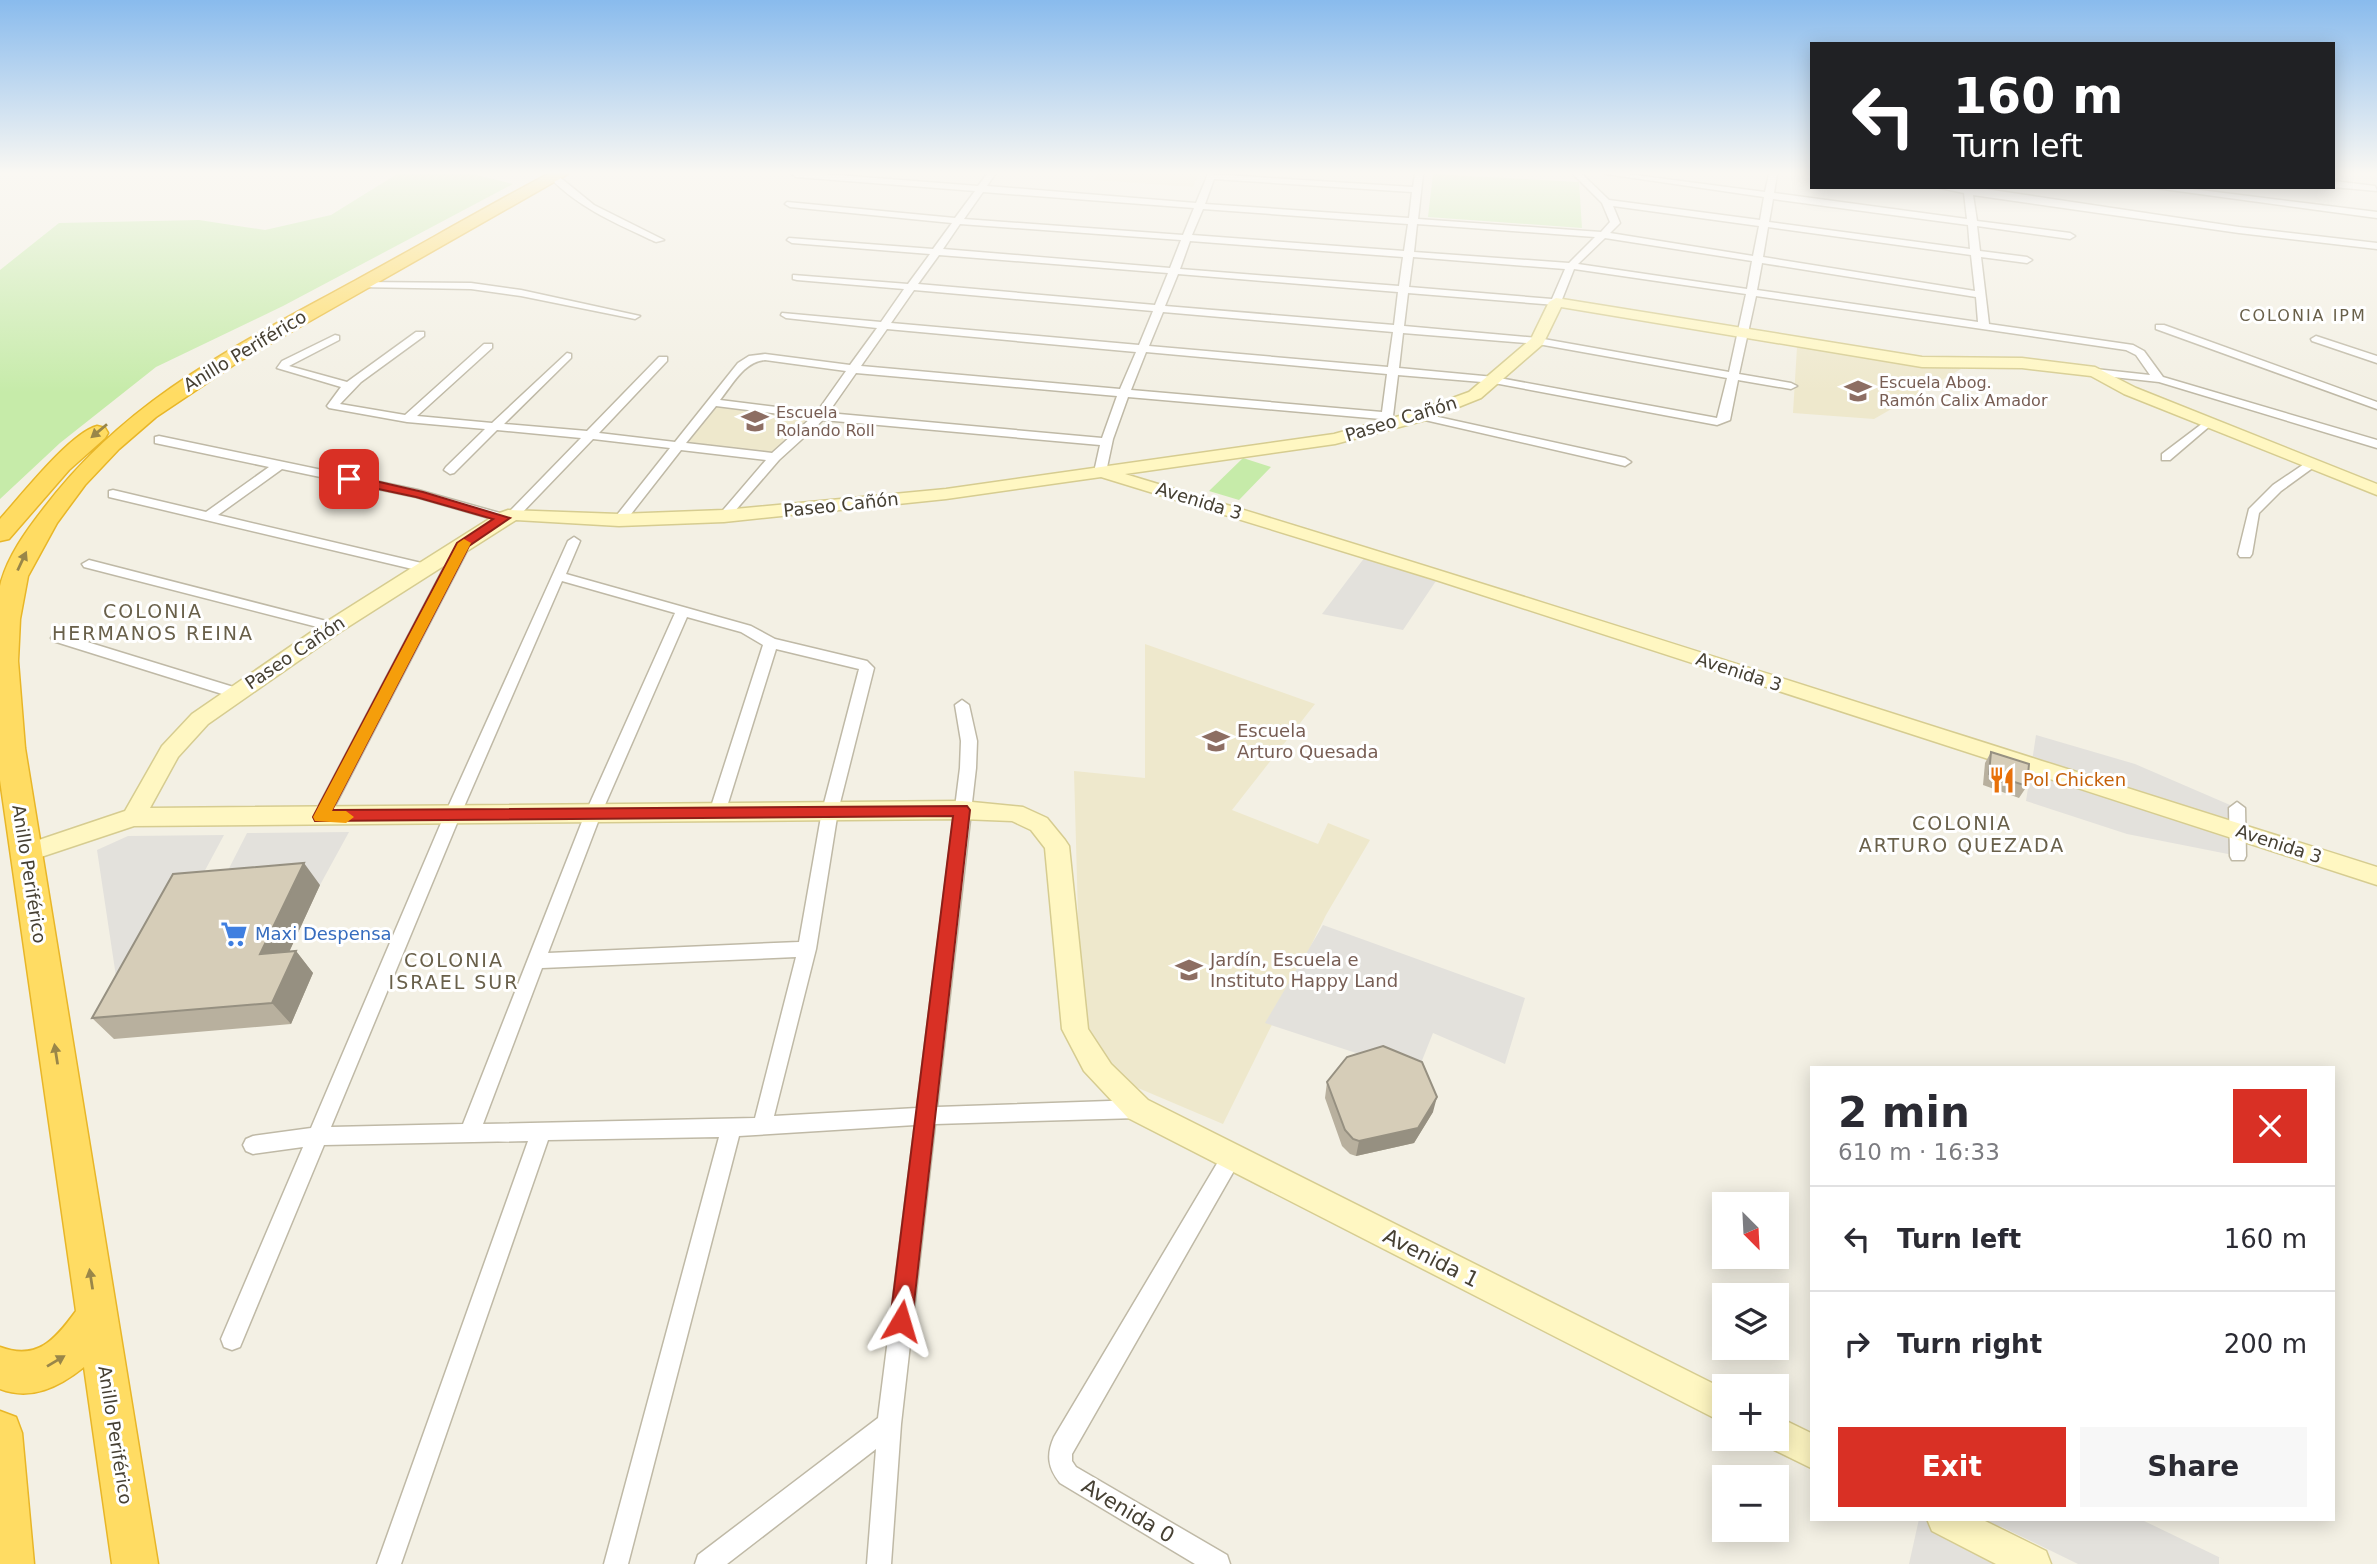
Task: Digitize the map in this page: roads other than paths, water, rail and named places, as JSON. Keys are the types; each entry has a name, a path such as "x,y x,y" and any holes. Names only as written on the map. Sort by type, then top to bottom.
{"highway":[{"name":"Anillo Periférico","path":"0,534 61,465 123,411 157,386 259,326 411,247"},
{"name":"Anillo Periférico","path":"135,1564 26,853 5,747 1,632 16,575 27,550 55,508 105,451 173,394 217,364 427,247"},
{"path":"0,1368 10,1375 34,1372 62,1359 84,1339 96,1316"},
{"path":"0,1433 11,1564"}],"street":[{"path":"869,247 1556,302 1922,362 2022,363 2159,379 2377,444"},
{"path":"724,516 775,457 820,416 940,247"},
{"path":"1100,472 1121,394 1143,349 1182,247"},
{"path":"1310,247 1571,266 2129,347 2140,353 2159,379"},
{"path":"619,520 742,365 753,358 765,357 854,369 1386,421 1410,247"},
{"name":"Paseo Cañón","path":"133,817 170,751 200,719 333,627 509,516 619,520 724,516 946,494 1335,439 1386,421 1420,416 1475,394 1494,380 1538,341 1571,266 1592,247"},
{"path":"1687,247 1980,295"},
{"path":"786,315 1494,380 1717,422 1724,420 1744,332 1759,247"},
{"path":"1920,247 2027,260"},
{"path":"1976,247 1984,327"},
{"path":"797,276 1538,341 1791,386"},
{"path":"362,285 471,286 521,293 635,316"},
{"path":"2160,327 2377,406"},
{"path":"420,334 349,386 333,401 333,406 407,419 493,429 589,435 775,457"},
{"path":"335,338 286,363 282,368 349,386"},
{"path":"2316,339 2377,360"},
{"path":"407,419 488,346"},
{"path":"450,470 567,356"},
{"path":"159,440 281,464 509,516 663,359"},
{"path":"2095,372 2130,391 2377,490"},
{"path":"712,402 820,416 1106,442"},
{"path":"1420,416 1625,462"},
{"path":"2166,457 2207,423"},
{"path":"209,516 281,464"},
{"path":"2245,554 2253,512 2277,488 2310,464"},
{"name":"Avenida 3","path":"1100,472 1440,575 2377,876"},
{"path":"113,494 425,568"},
{"path":"232,1339 453,816 574,541"},
{"path":"321,817 464,543"},
{"path":"89,564 333,627"},
{"path":"558,576 746,629 771,643 863,664 867,668 830,811 807,949 762,1127"},
{"path":"470,1132 593,814 682,612"},
{"path":"58,638 235,693"},
{"path":"717,813 771,643"},
{"path":"879,1564 889,1424 969,754 962,705"},
{"path":"2237,808 2238,856"},
{"path":"26,853 133,817 962,810 1014,813 1039,824 1057,846 1075,1029 1090,1060 1138,1109"},
{"path":"538,961 807,949"},
{"path":"253,1145 319,1136 762,1127 925,1116 1138,1109"},
{"name":"Avenida 1","path":"1138,1109 1712,1401"},
{"path":"615,1564 731,1128"},
{"path":"388,1564 542,1130"},
{"name":"Avenida 0","path":"1218,1564 1068,1475 1061,1467 1059,1455 1062,1445 1232,1156"},
{"path":"707,1564 889,1424"},
{"path":"1789,1440 1810,1450"},
{"path":"1948,1521 2033,1564"}],"place":[{"name":"Escuela Abog. Ramón Calix Amador","path":"1858,391"},
{"name":"Escuela Rolando Roll","path":"755,421"},
{"name":"Escuela Arturo Quesada","path":"1216,741"},
{"name":"Pol Chicken","path":"2002,780"},
{"name":"Maxi Despensa","path":"234,934"},
{"name":"Jardín, Escuela e Instituto Happy Land","path":"1189,970"}],"district":[{"name":"COLONIA IPM","path":"2303,315"},
{"name":"COLONIA HERMANOS REINA","path":"153,622"},
{"name":"COLONIA ARTURO QUEZADA","path":"1962,834"},
{"name":"COLONIA ISRAEL SUR","path":"454,971"}]}
